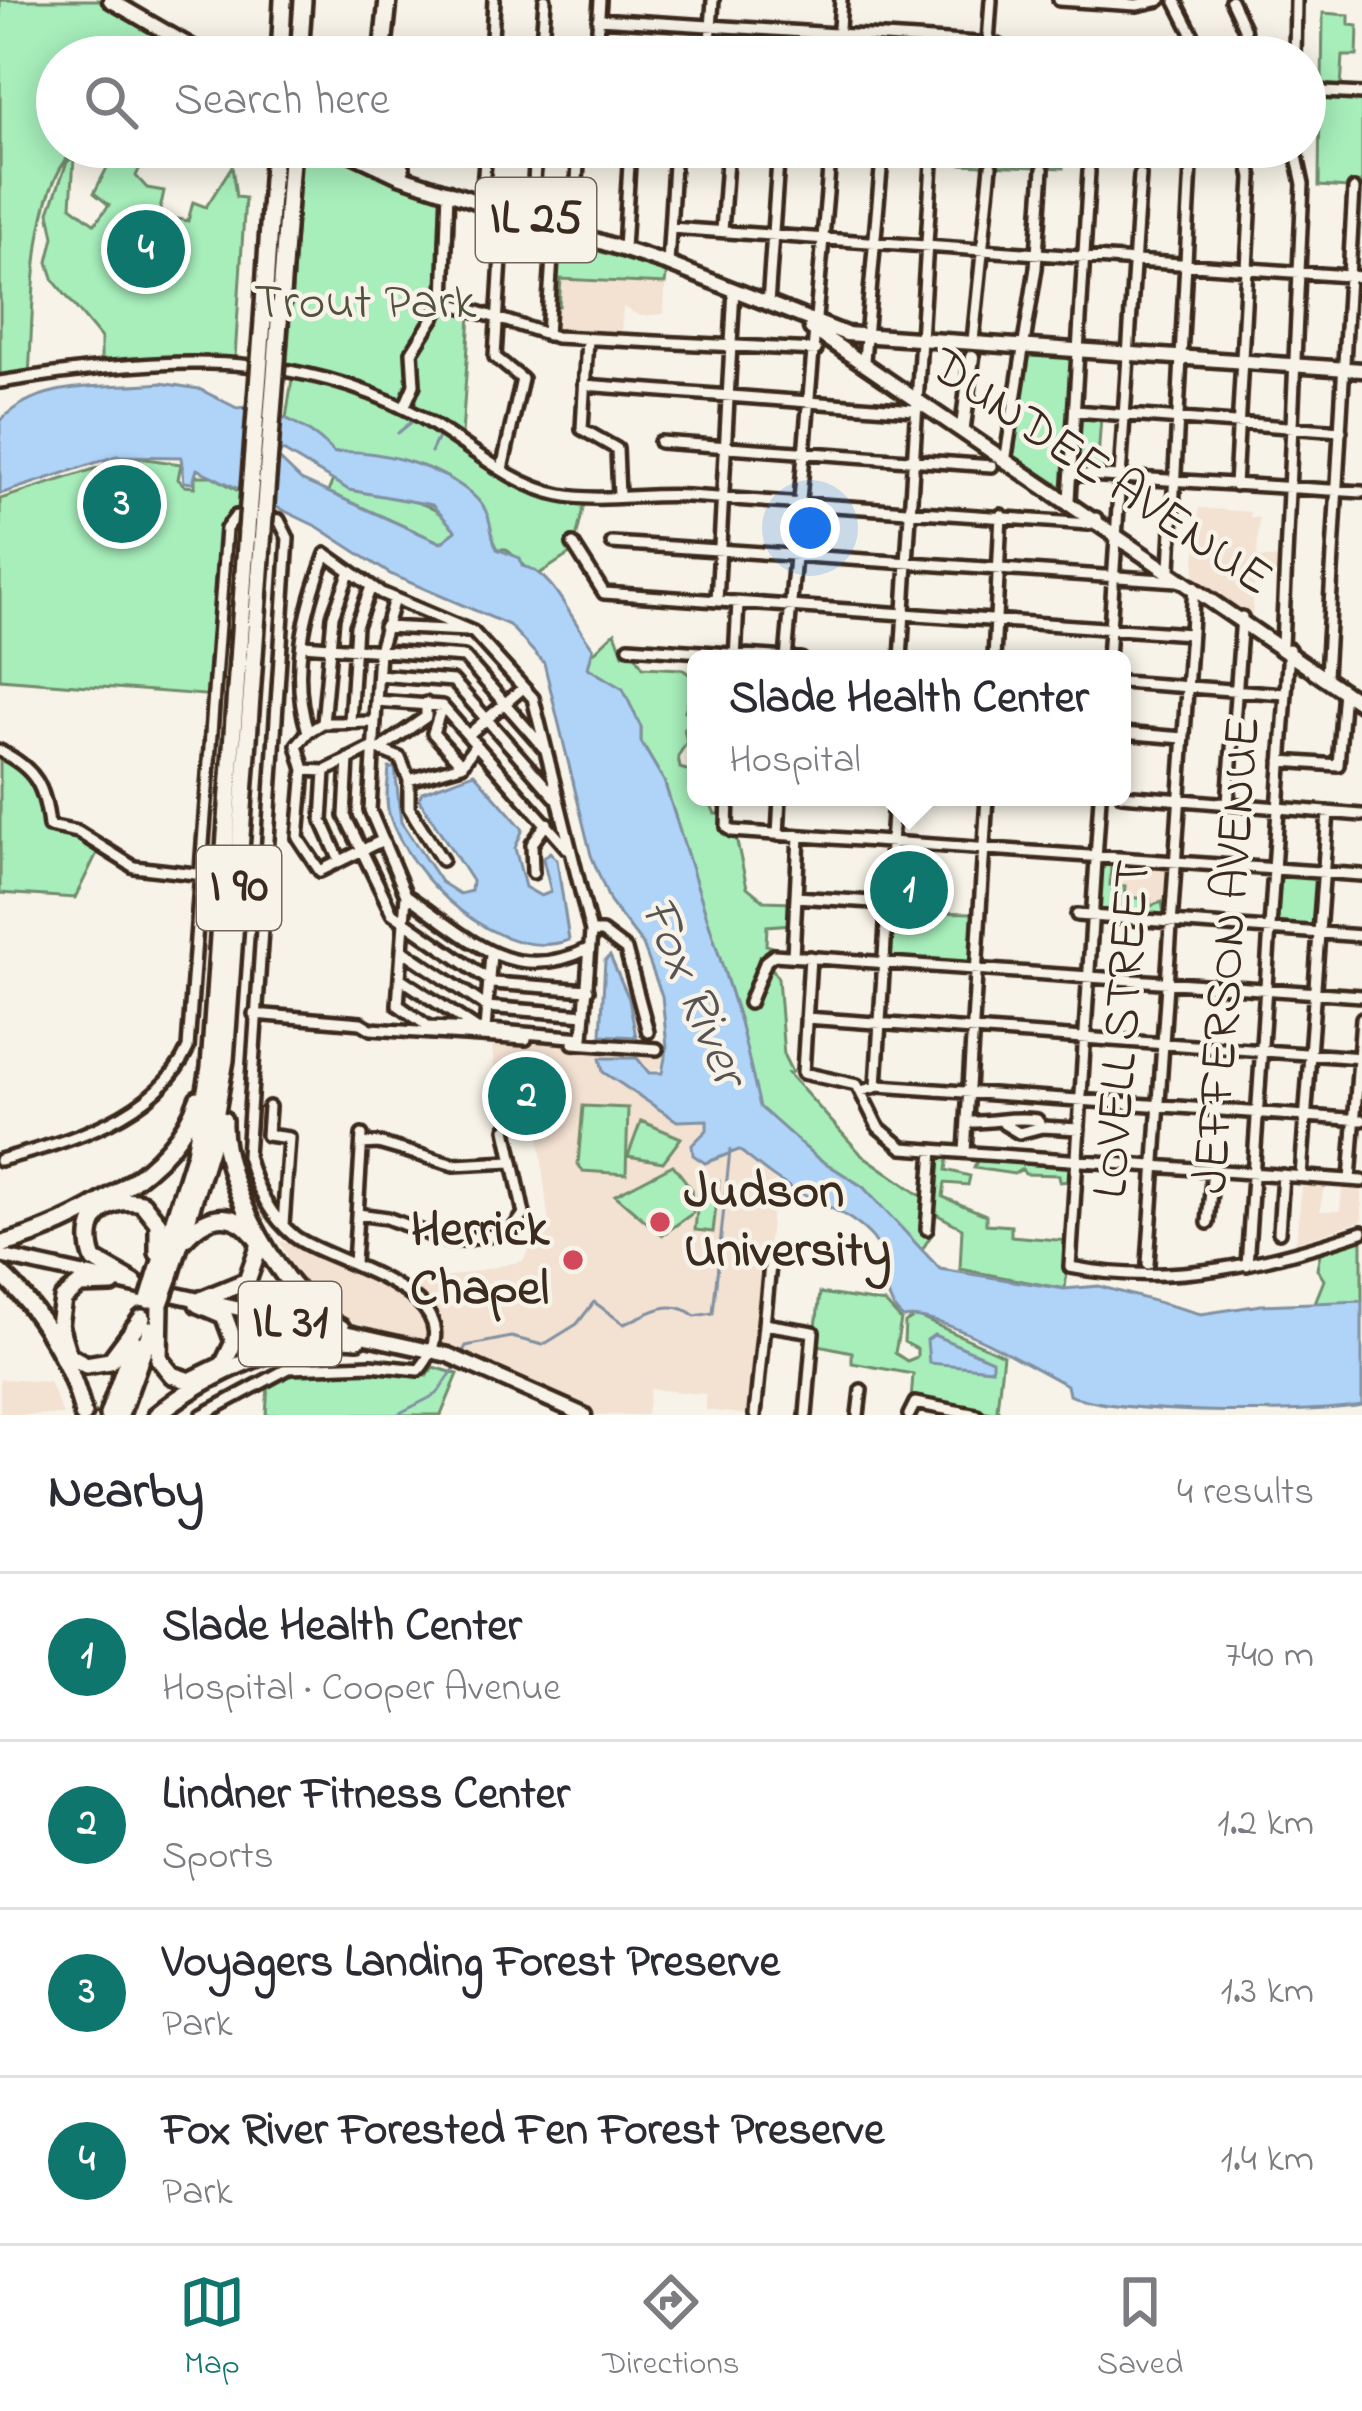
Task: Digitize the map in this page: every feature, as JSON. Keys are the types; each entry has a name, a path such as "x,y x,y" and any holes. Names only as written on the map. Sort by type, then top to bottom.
{"highway":[{"path":"281,36 283,0"},
{"path":"300,36 303,0"},
{"path":"385,36 389,0"},
{"path":"387,36 389,0"},
{"name":"I 90","path":"271,321 274,168"},
{"name":"I 90","path":"120,1415 163,1278 195,1153 212,1044 271,321 289,168"},
{"name":"I 90","path":"163,1278 182,1241 210,1146 231,998 255,525"},
{"path":"231,998 222,1137 226,1160 291,1284 317,1316 341,1328"},
{"path":"0,1245 101,1198 168,1151 195,1109 212,1044"},
{"path":"134,1283 104,1270 88,1245 92,1222 114,1202 142,1203 155,1215 163,1278"},
{"path":"182,1241 206,1220 230,1216 246,1225 260,1244 247,1281 201,1301"},
{"path":"0,1273 54,1345 75,1384 83,1415"},
{"path":"112,1284 80,1286 63,1299 59,1325 68,1355 95,1366 110,1361 142,1318"},
{"path":"154,1302 158,1356 170,1373 190,1381 223,1366 234,1345 224,1316 201,1301"},
{"name":"I 90","path":"108,1415 142,1318 154,1302"},
{"path":"157,1415 281,1348 318,1337 358,1339"}],"main road":[{"path":"110,0 132,5 173,36"},
{"path":"169,33 174,36"},
{"name":"DUNDEE AVENUE","path":"403,168 448,190"},
{"name":"DUNDEE AVENUE","path":"400,169 448,190 668,264 818,326 915,402 959,420 1006,460 1242,617 1362,704"},
{"path":"818,326 846,334 1362,370"},
{"path":"956,341 966,344 972,357"},
{"path":"959,420 972,357 980,342"},
{"name":"IL 31","path":"0,1258 134,1283 428,1353"},
{"name":"IL 31","path":"0,1258 341,1328 457,1361 584,1415"},
{"name":"IL 31","path":"457,1361 569,1415"}],"street":[{"path":"492,36 494,0"},
{"path":"543,36 544,0"},
{"path":"597,36 600,0"},
{"path":"710,36 712,0"},
{"path":"838,36 841,0"},
{"path":"989,36 991,0"},
{"path":"1059,0 1160,0"},
{"path":"1175,0 1193,36"},
{"path":"1231,0 1245,36"},
{"path":"1295,0 1295,36"},
{"path":"598,19 825,36"},
{"path":"1326,92 1362,94"},
{"path":"482,202 484,168"},
{"path":"532,218 535,168"},
{"path":"574,232 578,168"},
{"path":"624,249 629,168"},
{"path":"668,264 674,168"},
{"path":"722,231 726,168"},
{"path":"768,304 778,168"},
{"path":"787,650 830,168"},
{"path":"864,360 881,168"},
{"path":"902,650 932,168"},
{"path":"980,342 991,168"},
{"path":"1170,568 1191,168"},
{"path":"1235,485 1251,168"},
{"name":"JEFFERSON AVENUE","path":"1246,1265 1285,694 1290,520 1286,489 1300,168"},
{"path":"1006,460 1037,254 1043,169"},
{"path":"1069,500 1089,171"},
{"path":"1109,650 1140,175"},
{"path":"1326,676 1354,189"},
{"path":"404,408 414,385 412,352 444,301 448,190"},
{"path":"502,469 519,374 496,361 504,209"},
{"path":"547,335 554,226"},
{"path":"670,228 1362,277"},
{"path":"717,601 734,289"},
{"path":"444,301 547,335 816,350"},
{"path":"587,338 582,429 617,449 619,496"},
{"path":"0,382 147,362 223,361 322,377 404,408 502,469 558,495 723,499 1090,524 1096,518"},
{"path":"584,385 811,402 915,402"},
{"path":"1075,411 1341,431"},
{"path":"660,442 992,466"},
{"path":"1071,473 1362,492"},
{"path":"994,650 1001,515"},
{"path":"0,1160 103,1124 140,1102 177,1069 194,1021 226,529 236,516 255,525 279,520 287,530 247,1156 260,1192 283,1225 310,1246 387,1276 414,1298 430,1329 428,1353 417,1370 371,1365 289,1368 202,1415"},
{"path":"612,543 1192,583"},
{"path":"573,544 604,593 1190,634"},
{"path":"308,731 300,689 304,613 326,554 394,599 473,632 533,698 592,932 584,1038 429,1027 398,1005 406,896 370,810 378,747 380,650 394,599"},
{"path":"323,723 333,616 350,572"},
{"name":"LOVELL STREET","path":"1148,1264 1192,583"},
{"path":"350,721 354,649 371,586"},
{"path":"735,650 738,603"},
{"path":"1228,803 1242,617"},
{"path":"384,627 473,632"},
{"path":"303,645 464,657 548,752"},
{"path":"629,647 687,652"},
{"path":"378,675 453,681 559,801"},
{"path":"1131,683 1285,694"},
{"path":"277,688 300,689"},
{"path":"462,765 472,739 523,688"},
{"path":"1281,761 1338,765 1344,690"},
{"path":"376,700 442,706 571,852"},
{"path":"304,770 325,771 378,747 426,717 426,703"},
{"path":"442,706 433,733 462,765"},
{"path":"375,722 323,723 308,731 297,750 304,770 298,838 320,871 383,840"},
{"path":"1131,734 1183,738"},
{"path":"378,747 400,758 409,780 409,808 442,860"},
{"path":"273,748 297,750"},
{"path":"0,752 29,767 45,791 48,823 85,830 119,858 204,872"},
{"path":"348,759 344,816 392,913 489,980 588,990"},
{"path":"409,780 462,765"},
{"path":"325,771 322,821 340,861"},
{"path":"1131,796 1362,814"},
{"path":"728,806 728,830 1362,875"},
{"path":"778,835 780,806"},
{"path":"876,1086 893,806"},
{"path":"965,1152 986,806"},
{"path":"1099,806 1070,1267 1164,1275 1246,1265 1362,1232"},
{"path":"1301,1176 1328,812"},
{"path":"533,873 532,844 547,823"},
{"path":"793,956 800,836"},
{"path":"406,896 505,961 550,964 588,949"},
{"path":"796,897 888,903"},
{"path":"1077,915 1362,936"},
{"path":"592,932 602,932 626,950 648,1032"},
{"path":"402,950 487,1007 585,1015"},
{"path":"481,1029 491,954"},
{"path":"749,1003 769,957 793,956 1362,996"},
{"path":"810,957 804,1074 850,1081 861,1091 871,1116 898,1146 933,1150 1356,1180 1362,1018"},
{"path":"400,978 481,1029"},
{"path":"254,1014 361,1023 371,1029 658,1049"},
{"path":"806,1018 1360,1058"},
{"path":"861,1091 876,1086 1358,1119"},
{"path":"1023,1118 1025,1095"},
{"path":"269,1107 268,1135 289,1138 283,1225"},
{"path":"967,1122 1004,1124 1023,1118 1042,1127"},
{"path":"1004,1124 1023,1133 1042,1127 1079,1129"},
{"path":"358,1214 379,1215 456,1243 511,1232 524,1214 506,1130"},
{"path":"1021,1156 1023,1133"},
{"path":"354,1264 362,1139 454,1165 511,1162"},
{"path":"928,1229 933,1150"},
{"path":"1208,1223 1213,1169"},
{"path":"1279,1232 1283,1175"},
{"path":"755,1415 770,1265"},
{"path":"764,1324 813,1332 806,1415"},
{"path":"858,1415 861,1390"},
{"path":"910,1412 915,1403 977,1415"}],"shaded area":[{"path":"557,234 666,271 664,314 640,316 623,307 621,335 551,333"},
{"path":"1199,508 1250,512 1250,517 1259,518 1257,557 1283,559 1282,573 1255,572 1252,618 1194,579"},
{"path":"1100,862 1170,867 1167,919 1096,913"},
{"name":"Judson University","path":"491,1034 664,1047 661,1069 649,1071 636,1057 598,1056 602,1073 676,1122 705,1122 705,1130 689,1149 702,1165 740,1152 775,1181 751,1415 706,1410 706,1394 650,1389 647,1415 595,1415 441,1346 331,1316 297,1274 279,1240 398,1288 523,1261 535,1236 549,1226 538,1127 499,1123"},
{"path":"1343,1180 1362,1181 1362,1221 1296,1242 1302,1186 1324,1185 1320,1211 1340,1211"},
{"path":"0,1379 49,1382 63,1415 0,1415"}],"green space":[{"path":"0,0 126,0 123,12 164,36 36,36 36,168 61,168 42,220 29,374 0,378"},
{"path":"1323,13 1349,15 1349,25 1358,26 1357,56 1343,56 1341,88 1326,86"},
{"path":"1326,98 1362,101 1362,189 1319,186 1319,168 1326,168"},
{"path":"65,168 73,168 71,206 95,224 109,205 94,193 107,168 140,168 136,176 147,188 164,191 159,215 188,221 193,202 206,207 232,168 236,197 245,198 235,358 101,362 101,338 54,281 48,262 54,237 49,212"},
{"name":"Trout Park","path":"301,168 382,168 445,193 438,299 470,315 462,435 370,389 287,364"},
{"path":"558,232 667,268 665,284 561,279 559,306 552,306"},
{"path":"1029,351 1074,354 1066,490 1013,455"},
{"path":"293,373 399,408 511,477 585,500 576,539 569,541 573,552 536,576 506,549 498,549 477,504 443,475 389,458 334,453 286,418"},
{"path":"1078,415 1101,416 1098,460 1119,462 1118,472 1075,471"},
{"path":"132,457 181,464 178,479 185,486 195,487 195,476 212,476 245,495 242,515 226,530 216,696 0,679 0,499"},
{"name":"Trout Park","path":"333,480 431,508 456,531 442,543 328,492"},
{"path":"615,632 623,654 633,651 643,667 687,673 687,742 678,756 680,768 687,770 687,806 712,806 715,814 723,814 722,830 735,833 747,887 764,901 793,902 792,924 767,926 766,945 786,951 786,959 775,959 772,968 778,978 784,1056 792,1072 788,1073 861,1154 931,1203 936,1155 948,1156 946,1170 970,1176 968,1185 945,1183 943,1197 986,1215 986,1224 1011,1226 1011,1236 1070,1241 1065,1289 960,1269 962,1228 934,1213 932,1234 920,1253 863,1187 816,1157 759,1107 740,1022 664,781 641,742 641,727 606,679 588,668 590,656"},
{"path":"0,756 27,778 46,830 80,837 97,853 75,898 0,893"},
{"path":"1102,865 1111,865 1110,885 1125,886 1124,897 1150,899 1151,906 1162,902 1164,914 1099,913"},
{"path":"1276,873 1320,875 1317,930 1272,927"},
{"path":"913,905 925,912 974,913 973,965 888,959 890,911 911,918 917,912"},
{"path":"583,1106 628,1108 626,1174 583,1171 578,1164"},
{"path":"641,1121 681,1138 663,1162 628,1156"},
{"path":"978,1158 1074,1165 1073,1181 1060,1182 1059,1175 1025,1174 1022,1169 1014,1174 974,1168"},
{"path":"673,1165 691,1188 693,1213 662,1235 615,1195"},
{"path":"700,1180 719,1181 713,1232 695,1230"},
{"path":"1362,1234 1362,1301 1314,1305 1324,1280 1317,1269 1321,1248"},
{"path":"820,1293 885,1303 901,1320 895,1353 907,1361 917,1357 917,1349 904,1342 905,1323 916,1316 1003,1355 997,1409 1002,1415 917,1397 911,1401 913,1374 852,1363 852,1352 814,1344"},
{"path":"433,1367 458,1374 441,1415 266,1415 268,1384 287,1377 346,1369 427,1376"}],"water":[{"name":"Fox River","path":"161,383 199,389 237,408 276,414 334,453 371,453 414,463 454,481 482,505 497,549 520,558 522,566 552,586 593,648 588,668 623,689 641,727 641,742 664,781 740,1022 760,1107 816,1157 863,1187 940,1269 1064,1289 1099,1286 1201,1314 1261,1305 1362,1301 1362,1405 1212,1411 1128,1406 1069,1395 1067,1385 985,1342 939,1323 903,1318 890,1299 877,1244 850,1219 780,1181 739,1150 705,1163 693,1155 692,1145 707,1130 707,1120 677,1121 603,1072 600,1058 637,1058 649,1073 662,1073 667,1047 662,996 643,945 610,902 591,855 544,663 509,625 390,574 318,527 197,469 193,483 184,482 181,457 116,456 0,494 0,421 16,407 75,388","holes":["283,451 349,490 432,505 456,531 441,543 301,480 277,457"]},
{"path":"389,768 395,768 401,822 441,882 460,894 471,891 472,881 419,799 422,792 474,773 523,829 515,848 525,887 541,896 551,892 543,859 550,852 557,860 569,940 542,944 514,940 487,928 436,889 400,839 389,814"},
{"path":"610,956 629,999 636,1037 601,1035 605,960"},
{"path":"934,1335 992,1360 992,1369 929,1363 927,1340"}],"waterway":[{"path":"398,433 414,420"},
{"path":"431,452 440,433"},
{"path":"460,1357 466,1346 511,1337 543,1345 577,1324 594,1302 624,1324 668,1307 695,1316 713,1313 730,1150"},
{"path":"396,1415 437,1394 456,1366"}],"place":[{"name":"Fox River Forested Fen Forest Preserve","path":"146,249"},
{"name":"Voyagers Landing Forest Preserve","path":"122,504"},
{"name":"Slade Health Center","path":"909,890"},
{"name":"Lindner Fitness Center","path":"527,1096"},
{"name":"Judson University","path":"660,1222"},
{"name":"Herrick Chapel","path":"573,1260"}]}
